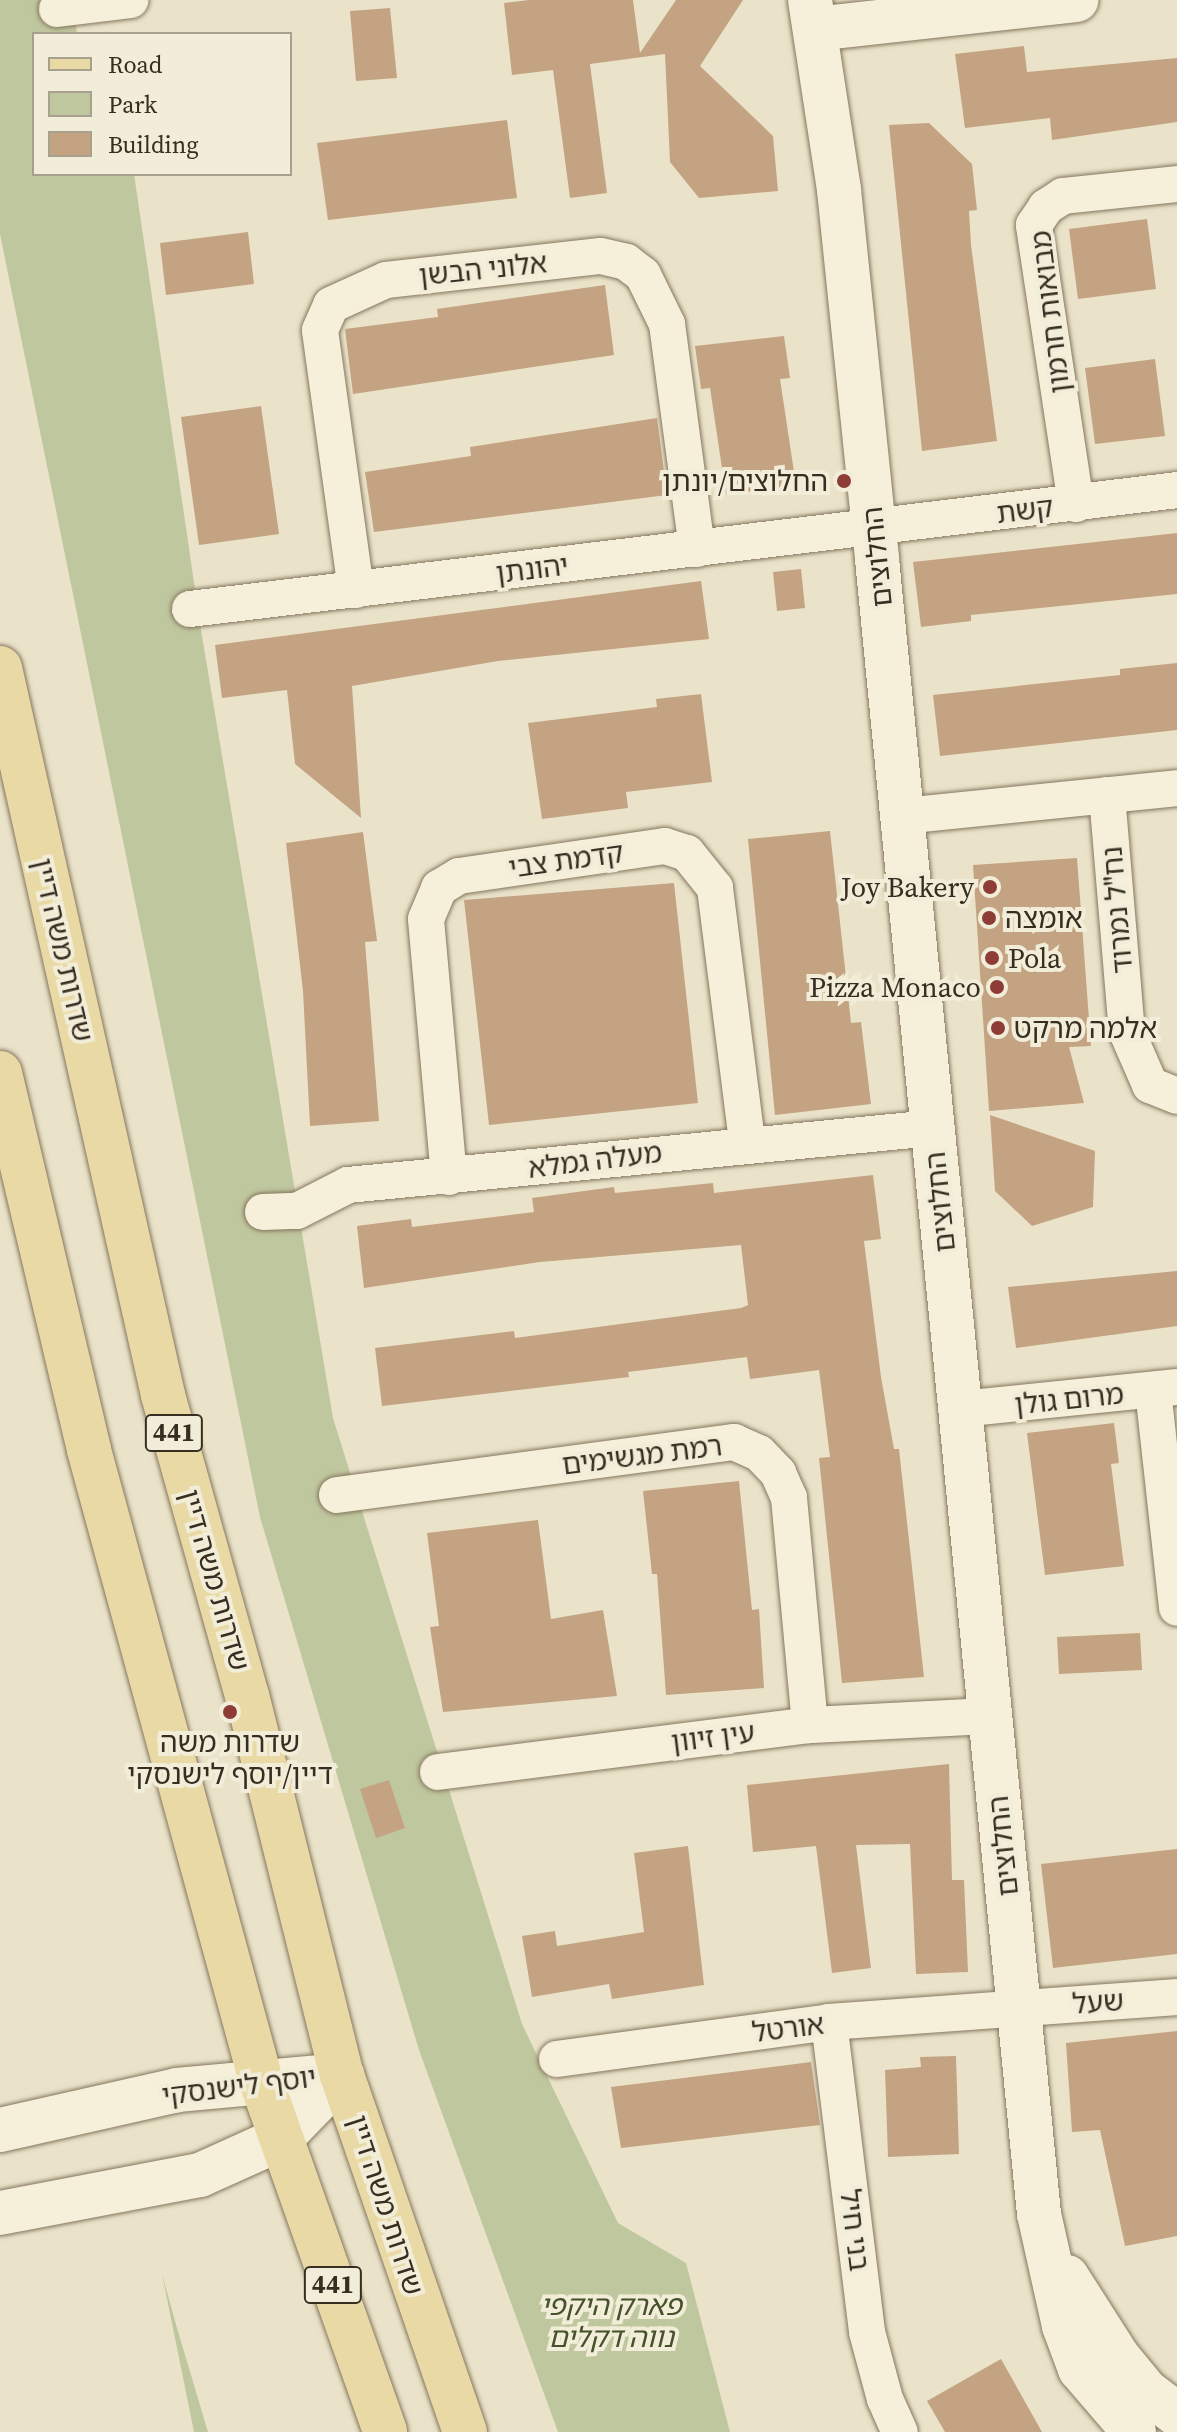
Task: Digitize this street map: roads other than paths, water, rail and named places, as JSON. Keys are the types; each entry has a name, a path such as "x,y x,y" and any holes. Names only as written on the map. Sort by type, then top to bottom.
{"main road":[{"name":"שדרות משה דיין","path":"0,668 163,1395 247,1695 342,2075 465,2432"},
{"name":"441","path":"0,1073 89,1450 261,2081 385,2432"}],"street":[{"path":"66,8 130,0"},
{"path":"825,14 1076,0"},
{"name":"החלוצים","path":"825,14 839,190 1039,2214 1064,2326 1080,2369 1134,2432"},
{"name":"מבואות חרמון","path":"1076,504 1034,225 1046,207 1063,196 1177,184"},
{"name":"אלוני הבשן","path":"356,590 320,330 331,305 386,280 601,256 626,262 643,275 667,324 697,549"},
{"name":"קשת","path":"874,528 1177,490"},
{"name":"יהונתן","path":"195,609 874,528"},
{"path":"902,816 1177,788"},
{"name":"נח\"ל נמרוד","path":"1107,795 1127,1032 1150,1085 1177,1096"},
{"name":"קדמת צבי","path":"449,1177 426,919 439,888 459,876 665,846 687,853 715,888 747,1142"},
{"name":"מעלה גמלא","path":"272,1214 348,1185 449,1177 747,1142 933,1128"},
{"path":"1165,1389 1177,1608"},
{"name":"מרום גולן","path":"960,1409 1165,1389"},
{"name":"רמת מגשימים","path":"337,1495 734,1442 759,1453 778,1473 789,1498 810,1725"},
{"name":"עין זיוון","path":"438,1772 810,1725 990,1716"},
{"name":"שעל","path":"1019,2007 1177,1997"},
{"name":"אורטל","path":"557,2059 829,2022 1019,2007"},
{"name":"בני חיל","path":"829,2022 867,2332 885,2399 900,2432"},
{"name":"יוסף לישנסקי","path":"0,2130 177,2090 342,2075"},
{"name":"יוסף לישנסקי","path":"0,2213 200,2175 280,2139 342,2075"},
{"name":"החלוצים","path":"1039,2214 1086,2313 1146,2391 1177,2414"}],"place":[{"name":"החלוצים/יונתן","path":"844,481"},
{"name":"Joy Bakery","path":"990,887"},
{"name":"אומצה","path":"989,918"},
{"name":"Pola","path":"992,958"},
{"name":"Pizza Monaco","path":"997,987"},
{"name":"אלמה מרקט","path":"998,1028"},
{"name":"שדרות משה דיין/יוסף לישנסקי","path":"230,1712"}],"park label":[{"name":"פארק היקפי נווה דקלים","path":"611,2321"}]}
